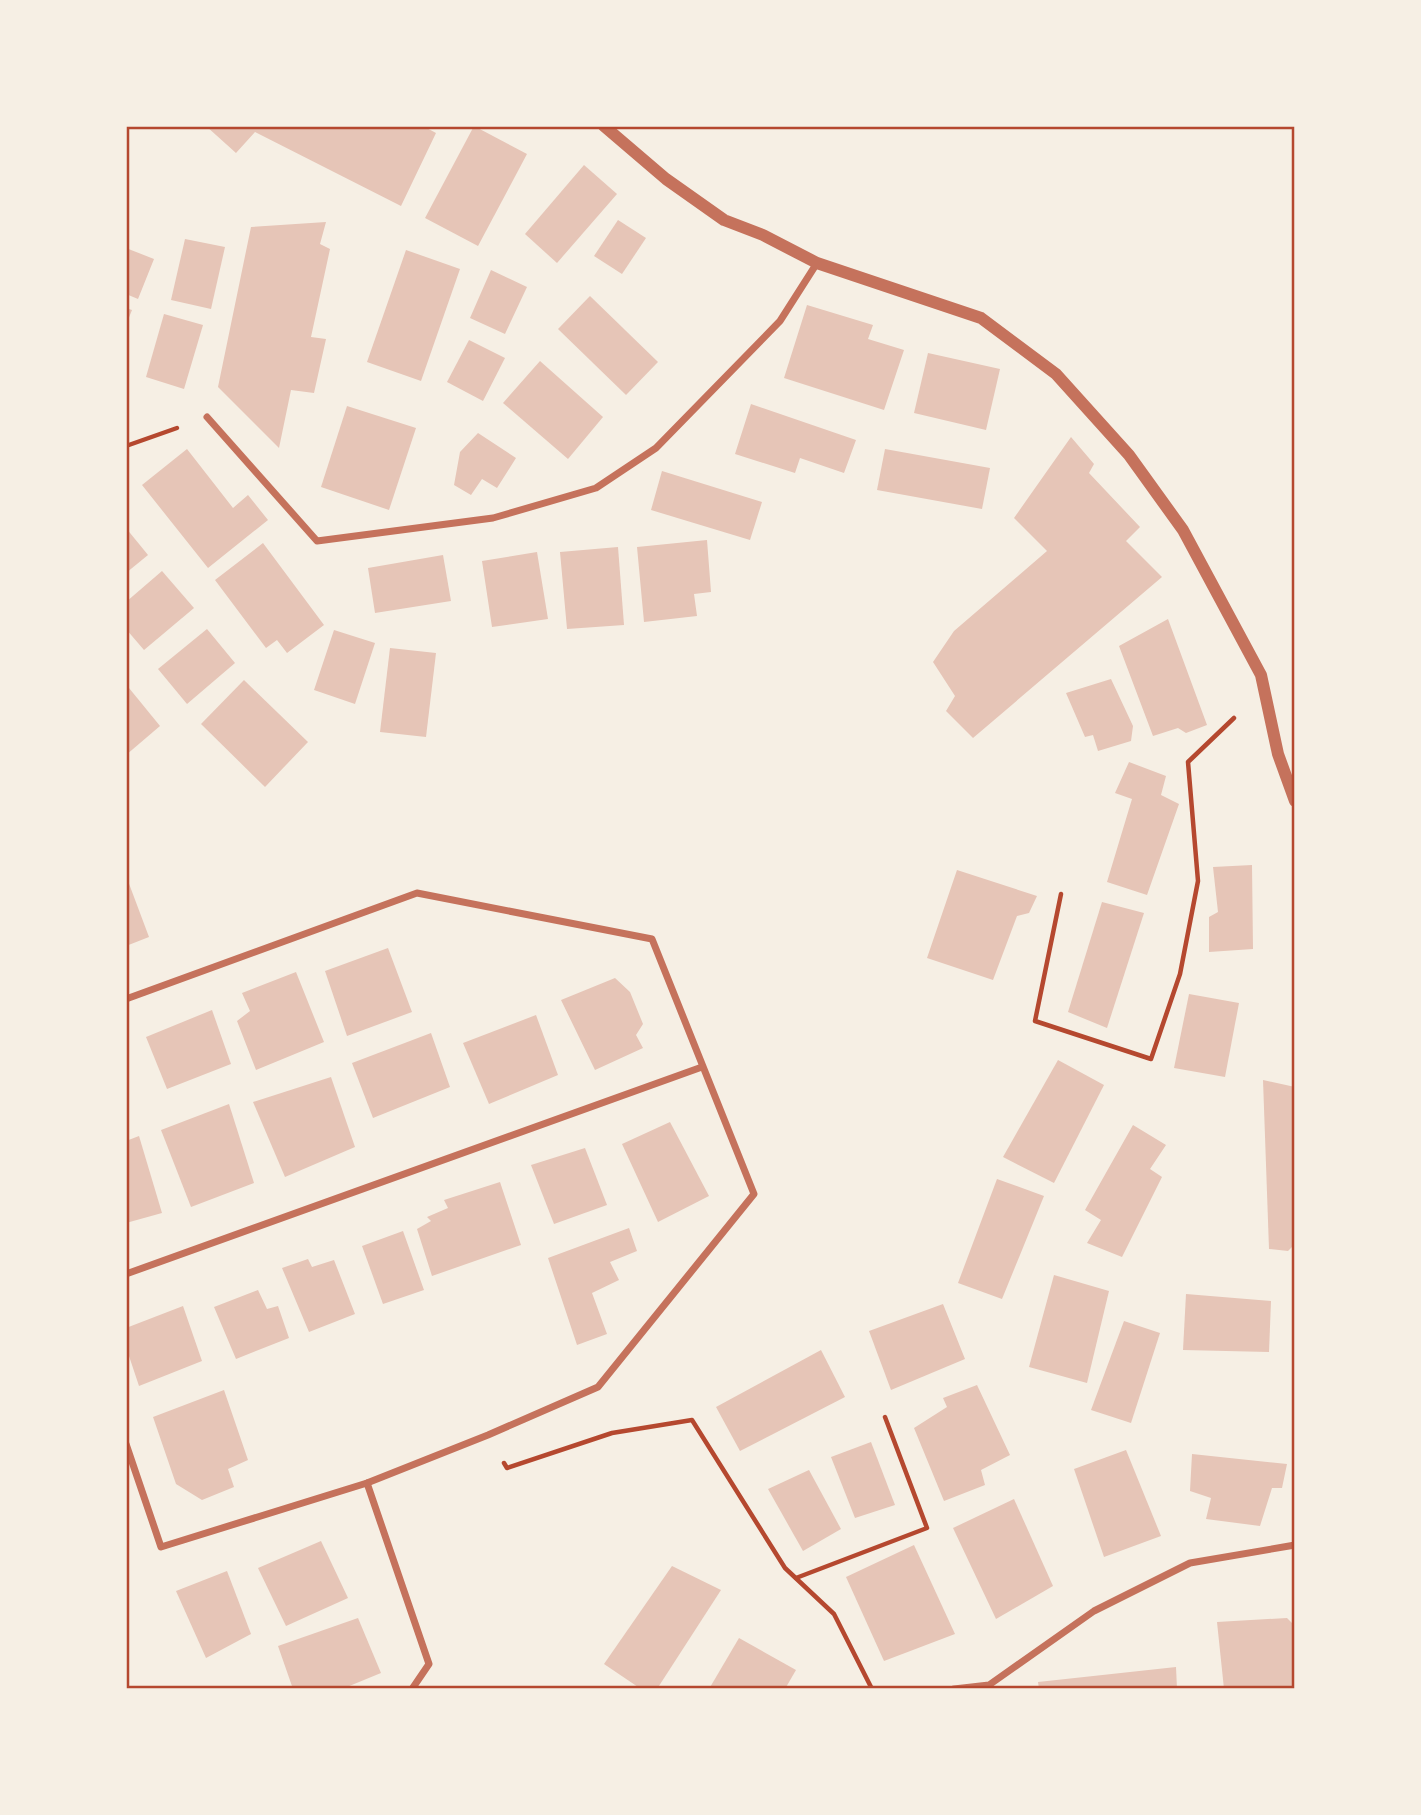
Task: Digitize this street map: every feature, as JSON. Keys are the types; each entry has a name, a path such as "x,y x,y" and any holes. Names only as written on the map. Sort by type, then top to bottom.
{"street":[{"path":"604,126 666,179 724,220 763,235 817,263 981,318 1056,374 1129,455 1184,530 1261,675 1278,754 1295,800"},
{"path":"207,417 317,541 493,518 596,488 656,449 780,320 817,263"},
{"path":"126,999 416,893 652,939 754,1194 598,1387 488,1435 367,1483 161,1547 126,1444"},
{"path":"126,1274 702,1067"},
{"path":"367,1483 429,1664 412,1689"},
{"path":"954,1689 989,1685 1094,1611 1190,1563 1295,1545"}],"path":[{"path":"126,446 207,417"},
{"path":"1061,894 1035,1021 1151,1059 1180,974 1198,881 1188,762 1241,711"},
{"path":"796,1578 927,1528 885,1417"},
{"path":"488,1435 507,1468 612,1433 692,1420 785,1568 834,1614 872,1689"}],"building":[{"path":"206,126 423,126 436,133 401,206 255,132 236,153"},
{"path":"474,126 527,154 478,246 425,218"},
{"path":"584,165 617,194 557,263 525,234"},
{"path":"618,220 646,238 622,274 594,256"},
{"path":"326,222 320,244 330,249 311,337 326,339 314,393 291,390 279,448 218,387 251,227"},
{"path":"185,239 225,247 211,309 171,300"},
{"path":"126,248 154,259 138,299 126,294"},
{"path":"406,250 460,269 421,381 367,362"},
{"path":"491,270 527,287 505,334 470,318"},
{"path":"590,296 658,362 626,395 558,329"},
{"path":"807,305 873,325 868,339 904,350 884,410 784,378"},
{"path":"126,308 132,310 126,325"},
{"path":"164,314 203,325 184,389 146,377"},
{"path":"469,340 505,358 483,401 447,382"},
{"path":"928,353 1000,369 986,430 914,413"},
{"path":"540,361 603,417 568,459 503,403"},
{"path":"751,404 856,440 844,473 800,458 795,473 735,454"},
{"path":"347,406 416,428 389,510 321,487"},
{"path":"478,433 516,458 497,488 482,479 471,495 454,485 460,452"},
{"path":"1071,437 1094,464 1089,473 1140,527 1126,541 1162,577 973,738 946,711 955,696 933,662 954,631 1047,551 1014,518"},
{"path":"187,449 233,508 248,495 268,520 208,568 142,485"},
{"path":"885,449 990,468 982,509 877,490"},
{"path":"662,471 762,502 750,540 651,510"},
{"path":"126,528 148,555 126,573"},
{"path":"707,540 711,592 694,594 697,616 644,622 637,547"},
{"path":"263,543 324,625 287,653 277,640 266,648 215,580"},
{"path":"618,547 624,625 567,629 560,552"},
{"path":"537,552 548,619 492,627 482,561"},
{"path":"443,555 451,601 375,613 368,568"},
{"path":"162,571 194,608 144,650 126,629 126,602"},
{"path":"1168,619 1207,725 1186,733 1178,728 1153,736 1119,646"},
{"path":"207,629 235,663 187,704 158,669"},
{"path":"334,630 375,643 355,704 314,690"},
{"path":"390,648 436,653 426,737 380,732"},
{"path":"1111,679 1133,726 1131,741 1098,751 1093,735 1085,737 1066,693"},
{"path":"244,680 308,742 265,787 201,724"},
{"path":"129,688 160,726 126,755 126,690"},
{"path":"1129,762 1166,776 1161,795 1179,804 1147,895 1107,882 1132,799 1115,793"},
{"path":"1252,865 1253,949 1209,952 1209,917 1218,912 1213,867"},
{"path":"957,870 1037,896 1029,913 1017,916 993,980 927,958"},
{"path":"128,881 149,937 126,946 126,882"},
{"path":"1102,902 1144,913 1107,1028 1068,1012"},
{"path":"388,948 412,1012 347,1036 325,971"},
{"path":"296,972 324,1042 256,1070 237,1021 250,1011 242,993"},
{"path":"615,978 630,992 643,1024 636,1035 643,1048 595,1070 561,1000"},
{"path":"1189,994 1239,1003 1225,1077 1174,1068"},
{"path":"212,1010 231,1064 167,1089 146,1037"},
{"path":"536,1015 558,1075 489,1104 463,1043"},
{"path":"431,1033 450,1087 373,1118 352,1063"},
{"path":"1058,1060 1104,1085 1054,1183 1003,1157"},
{"path":"331,1077 355,1147 285,1177 253,1102"},
{"path":"1263,1080 1295,1087 1295,1244 1288,1251 1269,1249"},
{"path":"229,1104 254,1183 191,1207 161,1130"},
{"path":"670,1122 709,1196 658,1222 622,1144"},
{"path":"1133,1125 1166,1145 1150,1169 1162,1177 1122,1257 1087,1243 1101,1220 1085,1210"},
{"path":"139,1136 162,1213 126,1223 126,1141"},
{"path":"585,1148 607,1205 554,1224 531,1165"},
{"path":"997,1179 1044,1196 1002,1299 958,1283"},
{"path":"500,1182 521,1245 432,1276 417,1229 431,1221 427,1217 448,1208 444,1200"},
{"path":"629,1228 637,1251 610,1262 619,1280 592,1293 607,1334 577,1345 548,1258"},
{"path":"403,1231 424,1290 383,1304 362,1246"},
{"path":"308,1259 312,1267 334,1260 355,1314 309,1332 282,1268"},
{"path":"1054,1275 1109,1291 1087,1383 1029,1367"},
{"path":"258,1290 267,1309 278,1306 289,1338 236,1359 214,1307"},
{"path":"1186,1294 1271,1301 1269,1352 1183,1350"},
{"path":"943,1304 965,1359 891,1390 869,1331"},
{"path":"183,1306 202,1361 139,1386 126,1347 126,1328"},
{"path":"1124,1321 1160,1333 1131,1423 1091,1410"},
{"path":"821,1350 845,1397 740,1451 716,1407"},
{"path":"977,1385 1010,1455 981,1470 985,1485 944,1501 914,1428 947,1407 943,1398"},
{"path":"224,1390 248,1460 228,1469 234,1487 202,1500 176,1484 153,1417"},
{"path":"871,1442 895,1505 855,1518 831,1457"},
{"path":"1126,1450 1161,1536 1104,1557 1074,1469"},
{"path":"1192,1454 1287,1464 1282,1488 1272,1488 1260,1526 1206,1519 1211,1498 1190,1491"},
{"path":"809,1470 841,1529 803,1551 768,1489"},
{"path":"1014,1499 1053,1586 996,1619 953,1528"},
{"path":"321,1541 348,1598 286,1626 258,1568"},
{"path":"914,1545 955,1634 884,1661 846,1577"},
{"path":"672,1566 721,1590 657,1689 641,1689 604,1664"},
{"path":"227,1571 251,1634 206,1658 176,1591"},
{"path":"358,1618 381,1673 342,1689 293,1689 278,1646"},
{"path":"1287,1618 1295,1626 1295,1689 1224,1689 1217,1622"},
{"path":"739,1638 796,1670 785,1689 709,1689"},
{"path":"1176,1667 1177,1689 1039,1689 1038,1682"}]}
